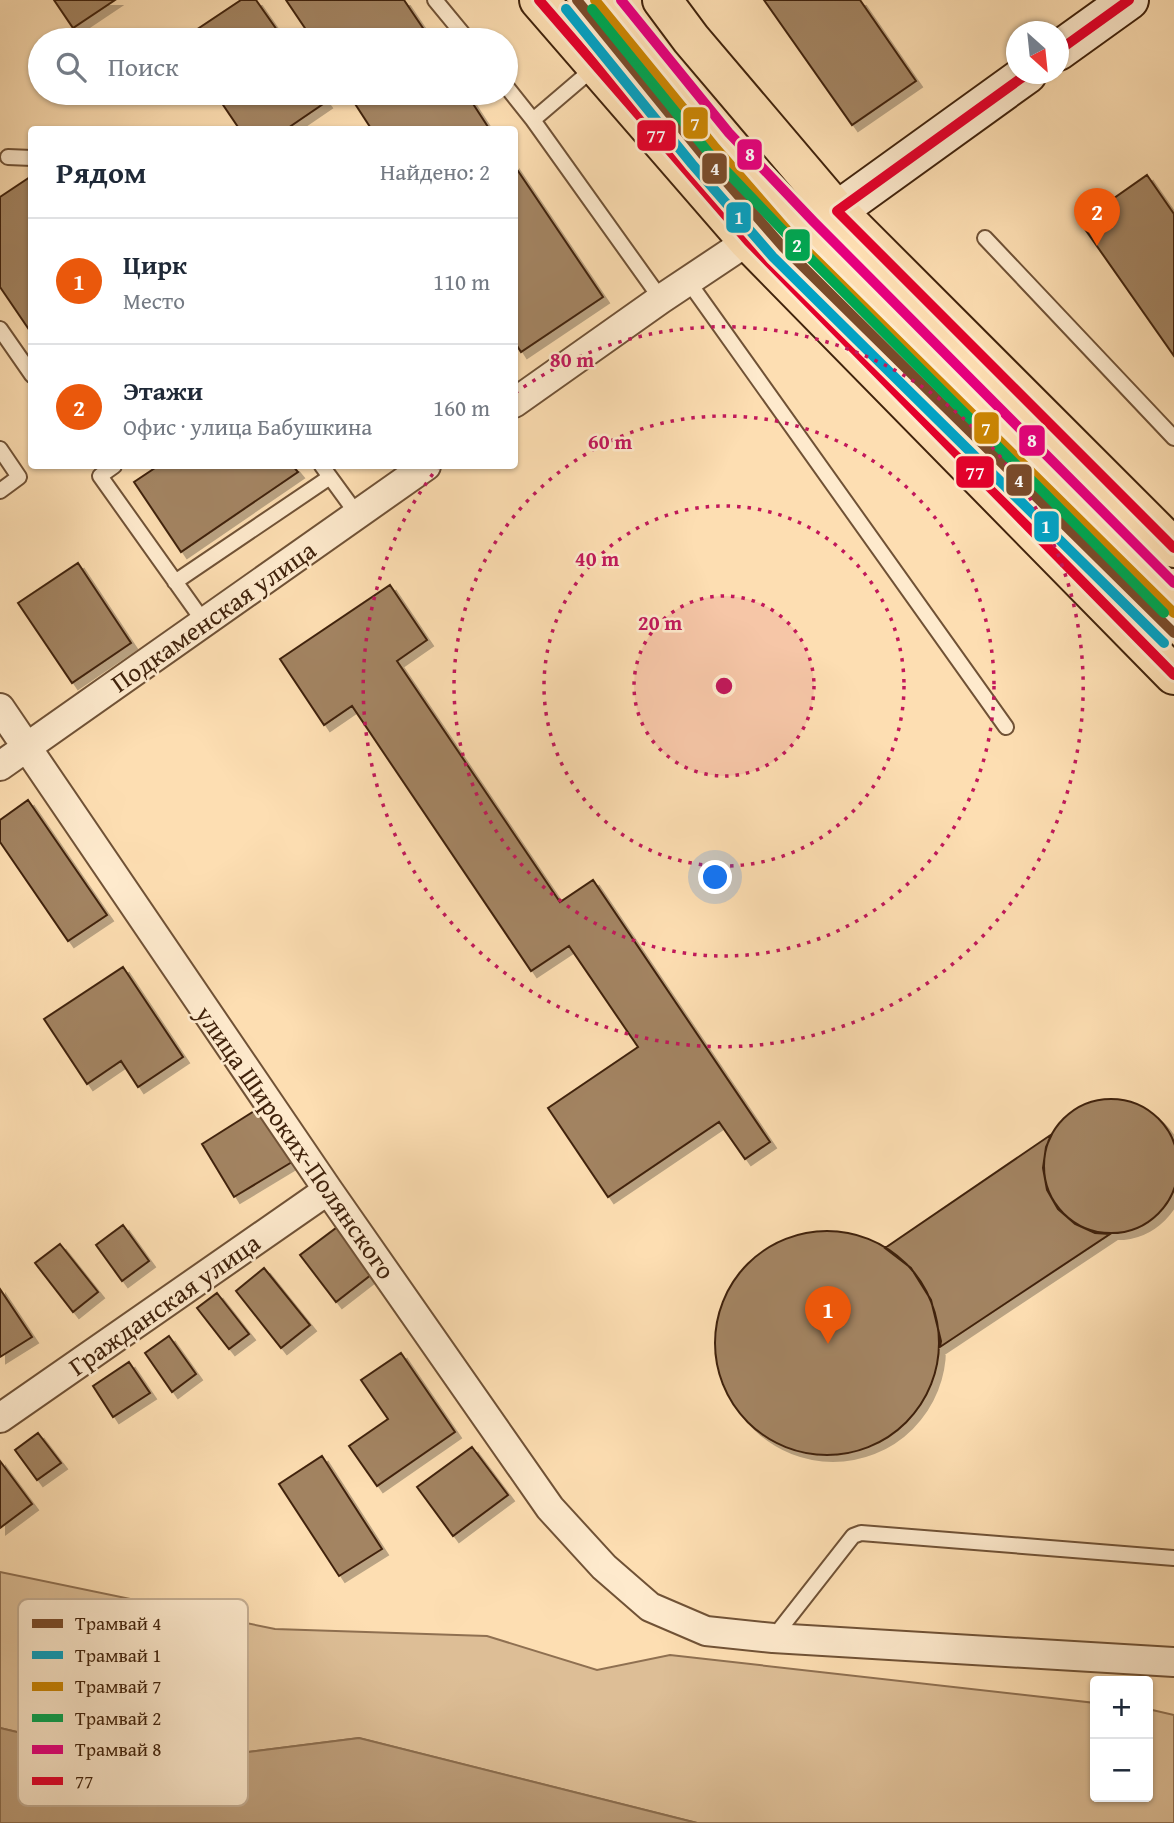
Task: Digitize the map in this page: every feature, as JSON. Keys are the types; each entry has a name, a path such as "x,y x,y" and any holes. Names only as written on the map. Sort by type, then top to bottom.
{"main road":[{"path":"539,0 748,241 1174,674"},
{"path":"662,0 691,39 837,211 1174,548"},
{"path":"1069,44 1129,0"},
{"path":"837,211 1013,84"}],"street":[{"path":"518,400 748,241"},
{"name":"Подкаменская улица","path":"0,766 422,469"},
{"name":"улица Широких-Полянского","path":"0,708 328,1190 550,1508 604,1567 650,1607 706,1631 773,1638 1174,1662"},
{"name":"Гражданская улица","path":"0,1418 328,1190"}],"lane":[{"path":"435,0 458,28"},
{"path":"533,120 596,66"},
{"path":"518,101 662,299"},
{"path":"8,157 28,158"},
{"path":"985,238 1174,438"},
{"path":"688,281 1006,727"},
{"path":"0,329 28,369"},
{"path":"0,449 19,477 0,491"},
{"path":"96,471 204,622"},
{"path":"176,582 326,471 357,514"},
{"path":"773,1638 853,1536 861,1533 1174,1558"}],"shaded area":[{"path":"0,1572 130,1599 18,1599 18,1732 0,1728"},
{"path":"248,1623 275,1629 487,1636 597,1670 670,1655 1090,1702 1090,1802 1153,1802 1153,1710 1174,1715 1174,1823 697,1823 359,1738 248,1752"},
{"path":"0,1728 18,1732 18,1806 248,1806 248,1752 359,1738 697,1823 0,1823"}],"building":[{"path":"54,0 115,0 73,28"},
{"path":"241,0 256,0 276,28 199,28"},
{"path":"286,0 404,0 423,28 305,28"},
{"path":"764,0 860,0 916,81 852,125"},
{"path":"223,105 322,105 291,126 237,126"},
{"path":"356,105 474,105 487,126 369,126"},
{"path":"518,171 603,297 521,352 518,347"},
{"path":"1147,175 1174,214 1174,356 1080,222"},
{"path":"28,178 28,328 0,287 0,197"},
{"path":"154,469 296,469 298,472 181,552 134,482"},
{"path":"78,563 131,643 72,683 18,603"},
{"path":"390,585 427,640 397,661 560,902 593,880 770,1142 745,1159 719,1122 608,1197 548,1108 638,1047 569,946 531,971 352,706 324,725 280,659"},
{"path":"28,800 107,915 68,941 0,842 0,820"},
{"path":"123,967 183,1057 138,1087 121,1061 87,1084 44,1019"},
{"path":"1111,1099 1137,1104 1159,1118 1173,1140 1173,1192 1159,1214 1137,1228 1111,1233 1085,1228 1063,1214 1049,1192 1044,1166 1049,1140 1063,1118 1085,1104"},
{"path":"259,1108 292,1162 234,1197 202,1144"},
{"path":"1052,1134 1046,1147 1043,1168 1047,1190 1058,1209 1075,1224 1095,1233 1110,1234 940,1347 941,1341 931,1300 911,1268 885,1248"},
{"path":"123,1225 149,1261 122,1281 96,1245"},
{"path":"340,1225 376,1271 336,1302 300,1255"},
{"path":"827,1231 849,1233 870,1240 889,1250 906,1264 920,1281 930,1300 937,1321 937,1365 930,1386 920,1405 906,1422 889,1436 870,1446 849,1453 827,1455 805,1453 784,1446 765,1436 748,1422 734,1405 724,1386 717,1365 715,1343 717,1321 724,1300 734,1281 748,1264 765,1250 784,1240 805,1233"},
{"path":"60,1244 98,1292 73,1312 35,1263"},
{"path":"264,1268 310,1325 281,1348 236,1291"},
{"path":"0,1289 32,1337 0,1357"},
{"path":"217,1293 249,1334 229,1349 197,1308"},
{"path":"169,1336 196,1374 172,1392 145,1353"},
{"path":"401,1353 455,1432 377,1486 349,1446 388,1419 361,1380"},
{"path":"129,1362 150,1393 113,1417 93,1386"},
{"path":"38,1433 61,1463 37,1480 15,1450"},
{"path":"472,1447 508,1495 453,1536 417,1487"},
{"path":"322,1456 382,1549 339,1576 279,1484"},
{"path":"0,1461 32,1504 0,1528"}],"tram line":[{"name":"4","path":"577,0 703,155 783,247 1174,633"},
{"name":"7","path":"595,0 714,146 793,237 1174,613"},
{"name":"8","path":"621,0 729,133 814,222 1174,583"},
{"name":"1","path":"566,9 692,164 773,257 1164,643"},
{"name":"2","path":"592,9 708,152 794,242 1164,613"}],"transit line":[{"name":"77","path":"539,0 748,241 1174,675"},
{"name":"77","path":"1069,43 1129,0"},
{"name":"77","path":"1013,84 837,211 1174,548"}],"place":[{"name":"Этажи","path":"1097,246"},
{"name":"Цирк","path":"828,1344"}]}
